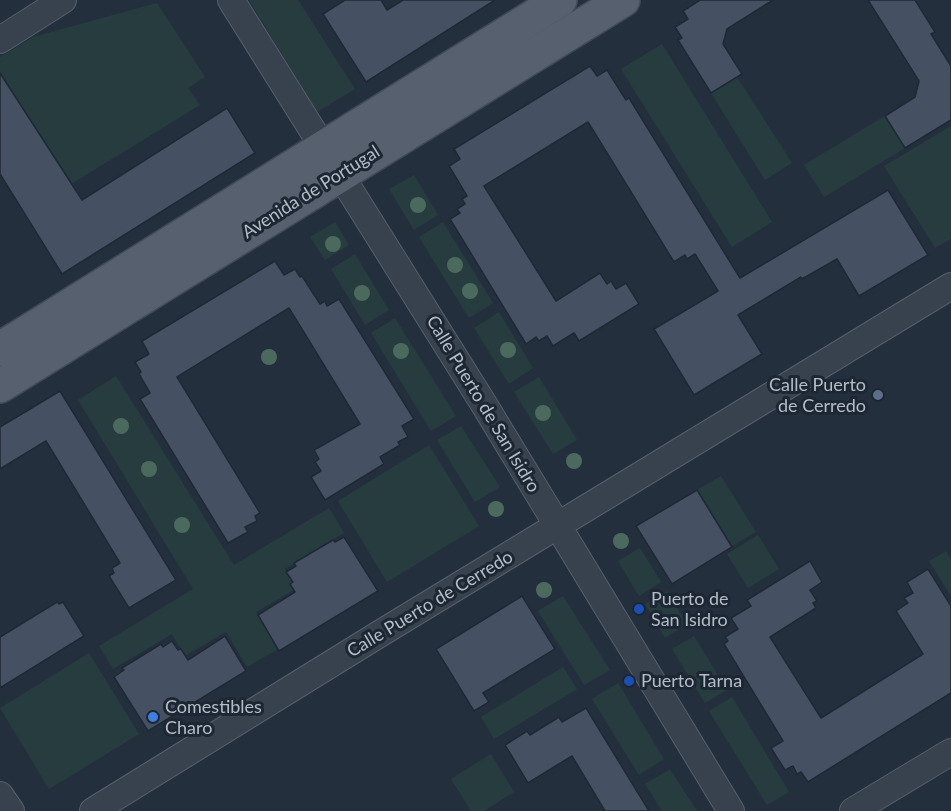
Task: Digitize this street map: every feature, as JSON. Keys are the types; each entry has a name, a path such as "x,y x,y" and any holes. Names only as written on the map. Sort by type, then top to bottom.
{"main road":[{"name":"Avenida de Portugal","path":"0,386 332,161 560,0"},
{"name":"Avenida de Portugal","path":"0,349 623,0"}],"street":[{"path":"0,40 63,0"},
{"name":"Calle Puerto de San Isidro","path":"231,0 558,526 731,811"},
{"name":"Calle Puerto de Cerredo","path":"93,811 951,286"},
{"path":"853,811 951,752"},
{"path":"0,795 11,811"}],"green space":[{"path":"249,0 298,0 355,89 317,112"},
{"path":"157,3 205,77 188,88 200,105 71,184 0,73 0,57 33,37"},
{"path":"662,44 772,222 732,247 621,69"},
{"path":"737,77 792,163 765,180 711,93"},
{"path":"885,116 905,148 824,197 804,165"},
{"path":"951,126 951,239 935,248 884,166"},
{"path":"414,175 438,215 414,230 389,189"},
{"path":"335,222 349,245 325,260 310,237"},
{"path":"443,222 493,303 469,318 419,237"},
{"path":"355,254 389,310 365,325 331,269"},
{"path":"499,312 533,368 509,384 474,328"},
{"path":"395,318 456,416 431,431 371,333"},
{"path":"116,376 234,565 329,508 344,533 285,569 297,588 256,612 278,649 247,667 226,632 185,656 172,634 113,669 99,646 193,589 78,400"},
{"path":"539,377 577,440 553,454 514,392"},
{"path":"461,426 500,487 475,502 437,440"},
{"path":"429,445 479,526 387,582 338,501"},
{"path":"721,476 756,532 732,546 697,490"},
{"path":"758,535 779,569 748,588 727,554"},
{"path":"640,548 661,582 639,596 618,561"},
{"path":"946,551 951,559 951,596 929,561"},
{"path":"667,591 687,624 665,638 645,604"},
{"path":"563,596 610,670 584,685 538,611"},
{"path":"694,636 727,690 705,703 672,649"},
{"path":"89,653 139,734 49,789 0,708"},
{"path":"563,667 577,689 494,739 481,717"},
{"path":"618,683 664,759 639,775 592,699"},
{"path":"732,697 789,792 767,805 709,711"},
{"path":"491,754 514,792 484,811 471,811 451,779"},
{"path":"670,769 697,811 662,811 645,784"}],"building":[{"path":"345,0 381,0 387,10 403,0 495,0 366,82 323,14"},
{"path":"700,0 773,0 727,29 723,44 742,74 711,93 678,40 682,38 675,27 688,19 683,11"},
{"path":"868,0 915,0 935,32 931,34 951,66 951,120 905,148 885,116 915,97 919,81"},
{"path":"590,66 597,76 607,70 626,100 629,98 740,278 888,190 928,255 859,296 837,259 802,279 801,277 738,315 762,354 694,395 654,329 718,291 695,254 687,259 685,255 674,262 588,122 484,186 556,301 600,273 607,284 611,281 616,289 626,283 639,304 579,341 574,333 553,346 547,336 539,341 536,337 526,344 450,219 460,213 457,209 465,204 462,199 467,196 449,166 460,159 454,149"},
{"path":"0,73 82,200 227,108 255,153 62,274 0,174"},
{"path":"275,261 284,275 295,269 320,304 325,301 327,306 339,299 414,419 402,426 408,437 398,442 400,445 380,457 384,464 325,500 311,477 321,471 315,462 319,459 314,450 360,424 289,308 177,377 260,513 255,516 257,521 245,527 248,532 228,543 140,399 150,393 135,362 149,354 142,341"},
{"path":"60,391 176,580 129,608 109,576 114,573 112,568 120,563 46,441 0,469 0,427"},
{"path":"697,490 732,547 672,584 636,526"},
{"path":"344,537 378,591 279,651 258,615 295,592 290,584 293,582 286,572 296,566 294,563 333,540 335,542"},
{"path":"810,561 822,582 810,590 817,601 813,603 816,608 770,637 821,718 923,654 896,611 908,603 904,598 913,593 907,582 928,569 951,606 951,693 808,782 801,772 797,774 793,766 785,770 771,748 783,741 724,644 728,641 725,637 738,629 731,618 751,606 747,600"},
{"path":"522,596 555,649 483,693 489,702 474,711 436,649"},
{"path":"57,602 59,604 63,602 84,636 0,688 0,637"},
{"path":"225,636 246,671 148,731 114,677 124,670 122,668 161,644 163,647 172,641 188,660"},
{"path":"586,708 649,811 605,811 572,756 528,783 505,745 527,731 530,735 559,717 562,722"}],"place":[{"name":"Calle Puerto de Cerredo","path":"878,395"},
{"name":"Puerto de San Isidro","path":"639,609"},
{"name":"Puerto Tarna","path":"629,681"},
{"name":"Comestibles Charo","path":"153,717"}]}
